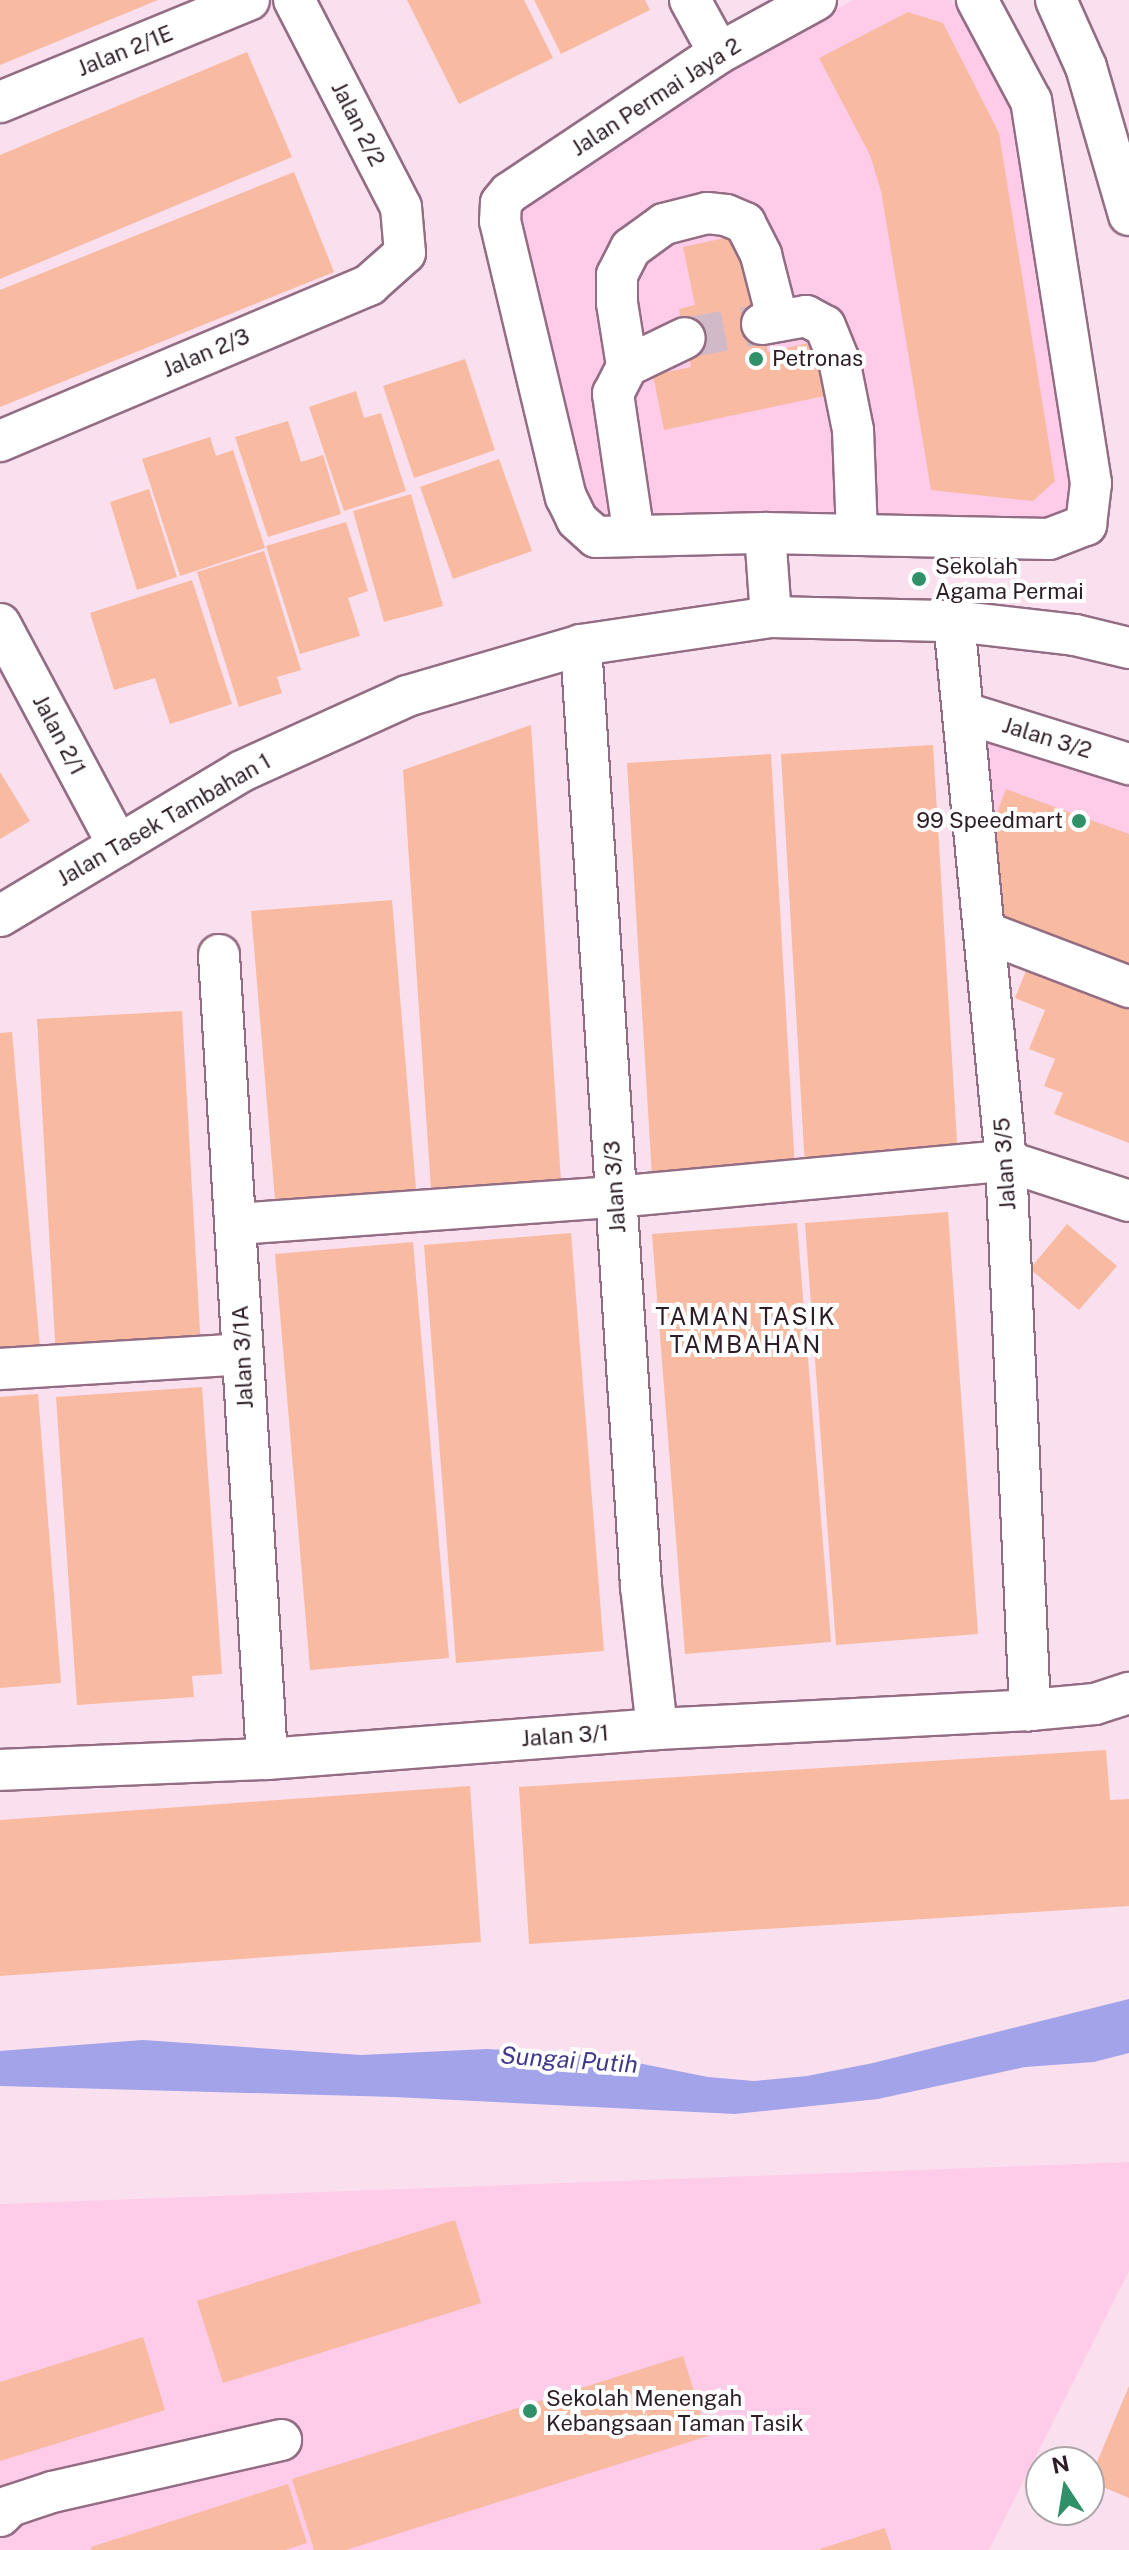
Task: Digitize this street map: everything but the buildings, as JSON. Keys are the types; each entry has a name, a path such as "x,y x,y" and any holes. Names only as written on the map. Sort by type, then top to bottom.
{"street":[{"name":"Jalan 2/1E","path":"0,102 249,0"},
{"name":"Jalan 2/2","path":"294,0 401,207 405,253"},
{"path":"690,0 719,53"},
{"name":"Jalan Permai Jaya 2","path":"634,536 596,537 577,520 566,497 500,221 501,203 509,193 719,53 816,0"},
{"path":"857,535 853,430 839,360 825,326 806,316 770,323 761,255 745,223 726,215 707,213 664,224 631,248 617,275 617,303 627,366 613,394 634,536 765,533 857,535 1049,539 1086,525 1091,483 1031,101 977,0"},
{"path":"1056,0 1086,67 1129,215"},
{"name":"Jalan 2/3","path":"0,441 369,285 405,253"},
{"path":"627,366 685,338"},
{"path":"765,533 771,617"},
{"name":"Jalan Tasek Tambahan 1","path":"0,916 242,771 407,696 581,645 771,617 954,621 1075,635 1129,648"},
{"name":"Jalan 3/5","path":"954,621 1006,1161 1030,1710"},
{"name":"Jalan 2/1","path":"0,624 118,845"},
{"name":"Jalan 3/3","path":"581,645 641,1586 657,1729"},
{"name":"Jalan 3/2","path":"965,713 1129,764"},
{"path":"985,932 1129,987"},
{"name":"Jalan 3/1A","path":"219,955 267,1759"},
{"path":"236,1224 615,1197 1006,1161 1129,1201"},
{"path":"0,1369 243,1354"},
{"name":"Jalan 3/1","path":"0,1770 267,1759 657,1729 1030,1710 1095,1704 1129,1693"},
{"path":"0,2516 10,2506 52,2492 281,2440"}],"shaded area":[{"path":"853,0 951,0 1014,105 1073,465 1071,515 1049,523 602,519 578,486 512,207 726,70"},
{"path":"984,732 1129,785 1129,977 992,926"},
{"name":"Sekolah Menengah Kebangsaan Taman Tasik","path":"1129,2162 1129,2271 1041,2446 1025,2446 1025,2478 989,2550 0,2550 0,2204"}],"water":[{"name":"Sungai Putih","path":"1129,1999 1129,2053 1094,2062 1025,2067 878,2099 735,2114 394,2097 0,2086 0,2051 143,2040 361,2055 487,2049 559,2053 608,2057 708,2077 754,2081 807,2076 873,2063"}],"tunnel":[{"path":"685,338 762,324"}],"place":[{"name":"Petronas","path":"756,359"},
{"name":"Sekolah Agama Permai","path":"919,579"},
{"name":"99 Speedmart","path":"1079,821"},
{"name":"Sekolah Menengah Kebangsaan Taman Tasik","path":"530,2411"}],"district":[{"name":"TAMAN TASIK TAMBAHAN","path":"746,1331"}]}
